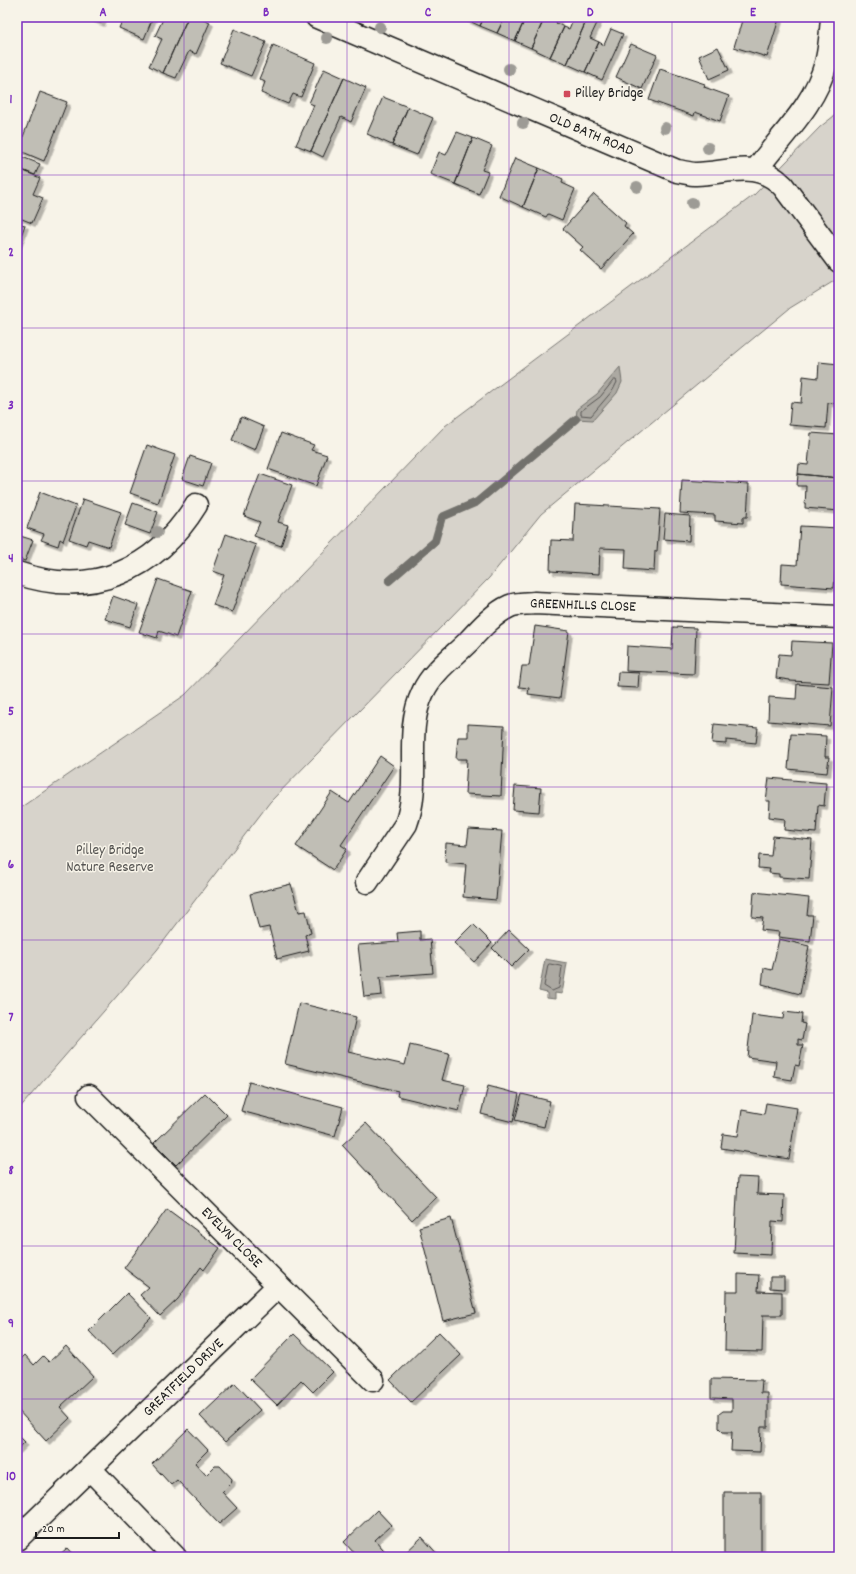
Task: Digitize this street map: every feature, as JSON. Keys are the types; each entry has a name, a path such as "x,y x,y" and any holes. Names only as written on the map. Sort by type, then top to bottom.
{"street":[{"name":"OLD BATH ROAD","path":"317,17 678,171 695,174 742,169 756,170 769,175 776,180 833,252"},
{"path":"756,170 809,103 820,82 827,62 832,17"},
{"path":"17,573 30,578 51,582 72,583 92,581 113,576 134,567 170,541 185,524 196,505"},
{"name":"GREENHILLS CLOSE","path":"367,882 406,824 409,816 412,798 414,726 423,692 432,677 490,620 510,606 534,603 839,617"},
{"name":"EVELYN CLOSE","path":"89,1096 374,1380"},
{"name":"GREATFIELD DRIVE","path":"17,1539 278,1286"},
{"path":"90,1469 175,1557"}],"green space":[{"name":"Pilley Bridge Nature Reserve","path":"839,112 839,278 790,308 541,514 489,578 270,802 157,950 17,1111 17,810 185,695 445,426 754,195 820,127"}],"water":[{"path":"620,367 622,382 617,393 593,420 576,419 577,409 597,394"},
{"path":"545,959 567,963 562,994 555,993 555,999 547,998 547,993 539,991"}],"building":[{"path":"86,17 103,17 101,23"},
{"path":"124,17 153,17 144,39 119,28"},
{"path":"164,17 188,17 163,73 149,66 162,39 155,36"},
{"path":"188,17 199,17 210,22 196,54 189,51 176,78 163,73"},
{"path":"463,17 484,17 480,26"},
{"path":"484,17 505,17 497,33 480,26"},
{"path":"505,17 526,17 515,41 497,33"},
{"path":"526,17 545,17 531,48 515,41"},
{"path":"545,17 559,17 556,23 564,27 550,57 531,48"},
{"path":"574,17 588,17 567,64 550,57 564,27 569,29"},
{"path":"588,17 598,21 590,38 599,42 585,72 567,64"},
{"path":"743,17 774,17 779,19 767,57 734,47"},
{"path":"234,29 266,42 251,76 220,63"},
{"path":"611,29 623,34 602,80 585,72 599,42 604,45"},
{"path":"631,44 657,55 642,89 616,77"},
{"path":"273,45 315,63 301,97 293,94 288,104 261,93 265,82 259,79"},
{"path":"718,47 729,70 709,79 699,56"},
{"path":"324,69 344,78 311,151 296,145 314,105 309,103"},
{"path":"660,69 705,84 704,87 729,96 720,121 695,112 694,116 649,100"},
{"path":"344,78 366,88 351,122 341,117 323,157 311,151"},
{"path":"40,92 67,102 44,161 18,150"},
{"path":"383,97 408,107 392,145 367,134"},
{"path":"408,107 433,118 417,155 392,145"},
{"path":"457,132 473,138 455,184 430,174 439,152 446,155"},
{"path":"473,138 492,146 482,170 488,172 479,194 455,184"},
{"path":"17,155 40,164 35,175 17,168"},
{"path":"515,158 539,168 523,207 499,196"},
{"path":"17,168 40,178 33,194 43,198 32,223 17,217"},
{"path":"539,168 563,179 562,183 575,189 562,220 548,214 546,217 523,207"},
{"path":"594,194 626,223 624,226 633,234 601,269 580,250 583,247 563,229"},
{"path":"17,223 25,225 17,247"},
{"path":"819,362 839,364 839,404 828,403 826,428 789,425 791,402 801,403 803,376 818,378"},
{"path":"241,417 264,427 255,450 232,440"},
{"path":"281,433 314,445 311,450 327,455 316,486 268,469"},
{"path":"811,433 839,435 839,478 798,474 799,464 808,465"},
{"path":"147,445 175,455 158,503 130,493"},
{"path":"190,456 211,463 203,486 182,479"},
{"path":"260,474 292,485 278,522 288,525 281,546 254,536 260,522 244,516"},
{"path":"798,474 839,478 839,511 805,508 806,486 797,486"},
{"path":"682,480 749,484 747,517 743,517 743,523 715,521 715,515 680,513"},
{"path":"40,492 76,506 63,541 60,539 58,546 41,540 44,534 27,528"},
{"path":"83,499 121,512 109,547 88,540 86,545 69,539"},
{"path":"133,503 158,512 150,534 125,525"},
{"path":"575,504 660,509 654,571 625,569 626,549 600,548 599,574 550,571 551,540 573,541"},
{"path":"665,514 690,516 689,541 663,539"},
{"path":"800,526 839,528 834,588 781,584 782,564 797,565"},
{"path":"226,534 256,545 232,612 213,605 224,575 213,571"},
{"path":"17,535 33,540 25,561 17,558"},
{"path":"158,579 192,591 176,637 159,631 157,638 139,632"},
{"path":"113,596 138,605 130,627 105,619"},
{"path":"535,626 569,631 560,698 528,694 529,688 519,687 522,666 529,666"},
{"path":"673,627 696,628 694,674 626,671 627,646 672,649"},
{"path":"792,641 832,643 829,683 790,681 776,678 779,654 791,655"},
{"path":"618,672 639,673 638,688 617,687"},
{"path":"797,684 833,687 830,726 768,721 769,697 796,699"},
{"path":"468,724 504,726 501,796 465,794 467,759 456,759 458,737 468,737"},
{"path":"714,724 758,728 756,743 726,740 726,744 712,743"},
{"path":"791,734 826,736 825,757 829,757 827,773 788,769"},
{"path":"380,756 394,766 341,845 347,849 333,870 296,846 332,792 349,803"},
{"path":"769,778 826,783 824,806 818,805 816,833 784,830 785,819 769,817 770,801 766,801"},
{"path":"515,786 541,788 539,812 513,810"},
{"path":"469,829 502,831 496,900 463,897 466,864 445,862 446,843 467,845"},
{"path":"773,836 812,840 809,879 779,877 779,874 769,873 770,869 758,868 759,855 771,856"},
{"path":"291,884 299,912 306,911 311,933 305,935 309,951 277,959 269,927 259,929 250,894"},
{"path":"754,892 809,898 807,915 813,915 810,941 778,937 779,932 761,930 763,918 752,917"},
{"path":"473,924 492,943 474,962 454,943"},
{"path":"509,930 529,949 511,967 492,948"},
{"path":"420,931 420,940 430,939 433,973 380,977 382,995 364,997 358,945 398,942 397,933"},
{"path":"779,939 809,946 800,994 762,984 764,968 772,970"},
{"path":"299,1003 356,1017 348,1052 405,1065 410,1045 449,1054 442,1080 465,1085 459,1111 397,1096 398,1091 285,1064"},
{"path":"784,1012 802,1014 801,1023 805,1024 802,1040 798,1039 798,1045 803,1045 799,1066 795,1065 792,1080 774,1077 776,1061 747,1057 752,1015 783,1019"},
{"path":"249,1082 343,1107 335,1136 241,1111"},
{"path":"488,1086 519,1094 513,1122 481,1114"},
{"path":"205,1093 227,1115 176,1165 154,1143"},
{"path":"522,1094 550,1101 544,1127 515,1120"},
{"path":"766,1103 797,1108 789,1159 721,1148 723,1134 738,1136 742,1110 764,1114"},
{"path":"366,1123 436,1197 412,1220 342,1145"},
{"path":"738,1177 758,1178 757,1194 784,1195 783,1222 772,1221 771,1255 734,1253"},
{"path":"167,1209 220,1248 204,1270 201,1267 178,1299 160,1316 140,1295 149,1287 124,1268"},
{"path":"451,1218 476,1313 443,1321 419,1227"},
{"path":"738,1274 759,1275 758,1291 782,1292 782,1315 763,1315 762,1352 725,1351 726,1291 738,1291"},
{"path":"770,1277 784,1277 784,1289 770,1288"},
{"path":"127,1293 151,1318 112,1355 89,1331"},
{"path":"439,1332 461,1355 411,1402 390,1380"},
{"path":"294,1334 333,1372 313,1392 301,1380 277,1405 250,1379"},
{"path":"66,1346 93,1376 60,1407 70,1418 46,1441 17,1409 17,1363 25,1355 34,1365 43,1356 49,1362"},
{"path":"711,1379 762,1380 761,1393 768,1393 768,1427 761,1427 760,1452 731,1451 732,1432 723,1432 719,1428 719,1414 723,1411 732,1411 732,1399 711,1398"},
{"path":"235,1383 260,1410 225,1442 200,1416"},
{"path":"188,1429 208,1450 195,1463 206,1475 215,1466 220,1466 232,1479 231,1483 222,1492 237,1508 219,1524 177,1480 171,1485 152,1464"},
{"path":"17,1434 25,1442 17,1450"},
{"path":"724,1492 761,1492 761,1556 724,1555"},
{"path":"377,1510 391,1525 375,1540 390,1557 352,1557 355,1554 344,1542"},
{"path":"422,1537 440,1557 401,1557"},
{"path":"67,1548 75,1557 57,1557"}],"waterway":[{"path":"389,581 435,541 442,517 477,502 576,419"}],"place":[{"name":"Pilley Bridge","path":"567,94"}]}
